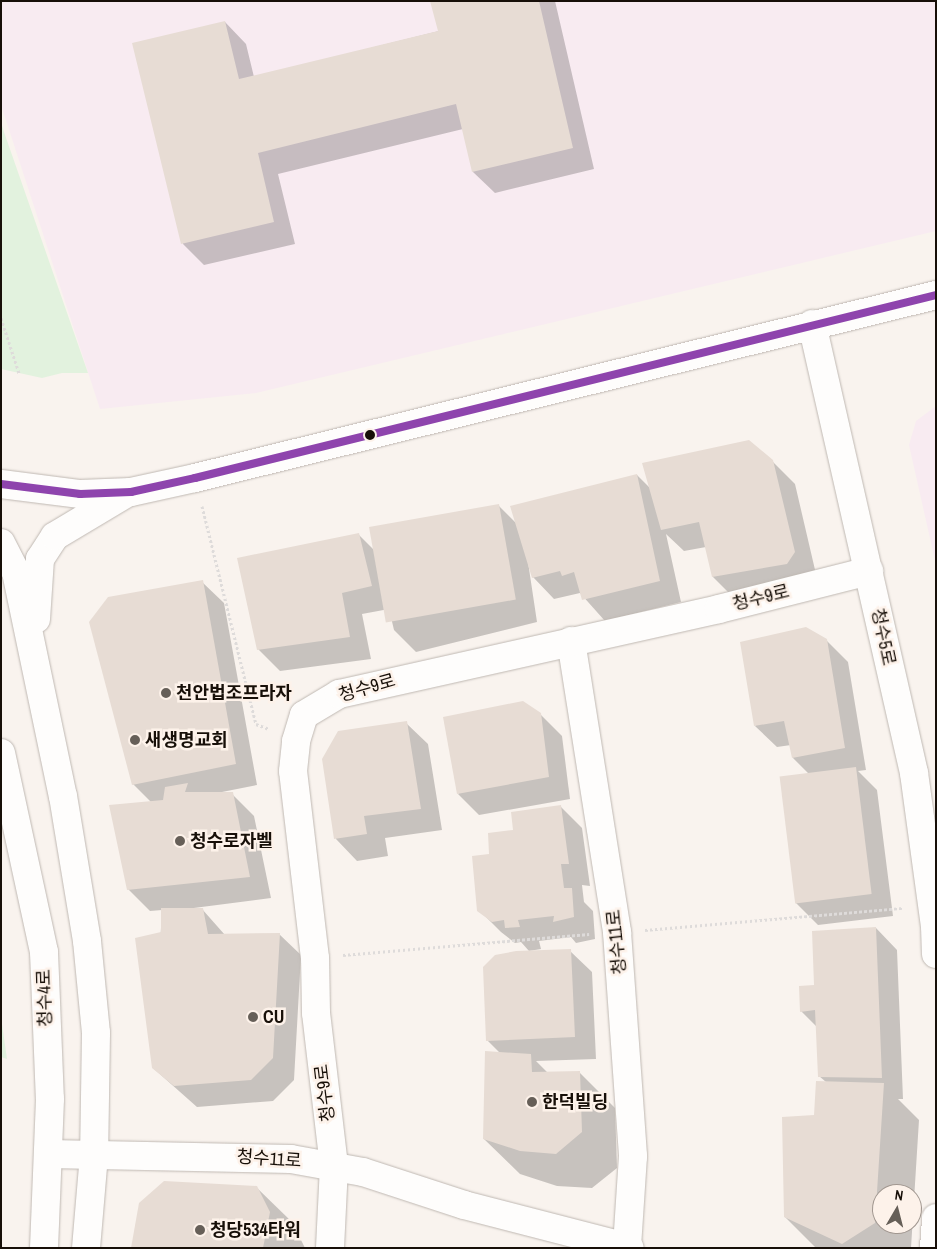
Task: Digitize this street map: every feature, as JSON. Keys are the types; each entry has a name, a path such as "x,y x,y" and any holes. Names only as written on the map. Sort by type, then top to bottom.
{"street":[{"path":"1,484 80,494 130,492 195,478 812,324 936,295"},
{"name":"청수5로","path":"812,324 914,773 935,926 936,954"},
{"path":"60,789 34,608 40,559 54,536 130,492"},
{"path":"1,543 16,572 60,789 87,941 96,1032 94,1155 86,1248"},
{"name":"청수9로","path":"330,1248 334,1166 316,1013 315,958 293,771 296,741 304,715 339,694 869,571"},
{"name":"청수11로","path":"50,1154 291,1159 334,1166 392,1181 464,1205 628,1247 633,1156 618,932 571,640"},
{"name":"청수4로","path":"1,753 44,952 50,1154 44,1248"},
{"path":"934,1248 936,1218"}],"path":[{"path":"1,318 19,373"},
{"path":"195,478 256,724 296,741"}],"shaded area":[{"path":"1,1 936,1 936,231 256,393 100,409 1,105"},
{"path":"936,406 936,565 909,445 916,421"}],"green space":[{"path":"1,122 88,373 62,373 42,378 1,369"},
{"path":"1,1017 7,1059 1,1057"}],"building":[{"path":"430,1 539,1 573,148 472,172 456,104 258,153 274,222 181,244 132,43 225,21 239,79 438,31"},
{"path":"749,440 773,460 795,552 787,564 712,577 699,522 661,530 642,463"},
{"path":"637,474 660,581 582,600 574,572 562,576 560,571 532,578 510,506"},
{"path":"499,504 516,600 386,622 369,527"},
{"path":"359,533 372,586 342,593 350,637 257,650 237,558"},
{"name":"천안법조프라자","path":"203,580 236,764 132,785 89,622 108,597"},
{"path":"806,627 827,639 845,748 792,758 784,721 754,726 740,642"},
{"path":"523,701 541,713 549,777 457,794 443,717"},
{"path":"407,721 421,809 364,816 367,834 334,839 322,759 338,731"},
{"path":"856,767 872,894 795,903 780,776"},
{"name":"청수로자벨","path":"188,783 185,792 233,792 250,877 127,890 109,805 163,800 165,787"},
{"path":"561,805 569,864 561,864 564,888 572,888 574,917 553,922 554,916 518,920 520,927 505,928 504,920 492,922 477,911 472,856 489,854 488,833 513,830 511,812"},
{"path":"161,908 203,908 208,934 280,933 273,1058 251,1080 174,1086 152,1068 135,938 161,932"},
{"path":"876,927 882,1078 818,1077 815,1010 800,1012 799,986 814,985 812,931"},
{"path":"571,949 575,1037 486,1041 483,967 495,955 516,951"},
{"name":"한덕빌딩","path":"485,1051 531,1054 532,1072 580,1071 582,1132 556,1154 520,1151 483,1139"},
{"path":"816,1081 884,1083 878,1184 872,1184 872,1225 842,1244 784,1217 782,1117 814,1115"},
{"name":"청당534타워","path":"164,1181 257,1186 270,1212 263,1248 131,1248 139,1203"}],"transit line":[{"path":"1,484 80,494 131,492 195,478 936,295"}],"place":[{"name":"천안법조프라자","path":"166,693"},
{"name":"새생명교회","path":"135,740"},
{"name":"청수로자벨","path":"180,841"},
{"name":"CU","path":"253,1017"},
{"name":"한덕빌딩","path":"532,1102"},
{"name":"청당534타워","path":"200,1230"}]}
